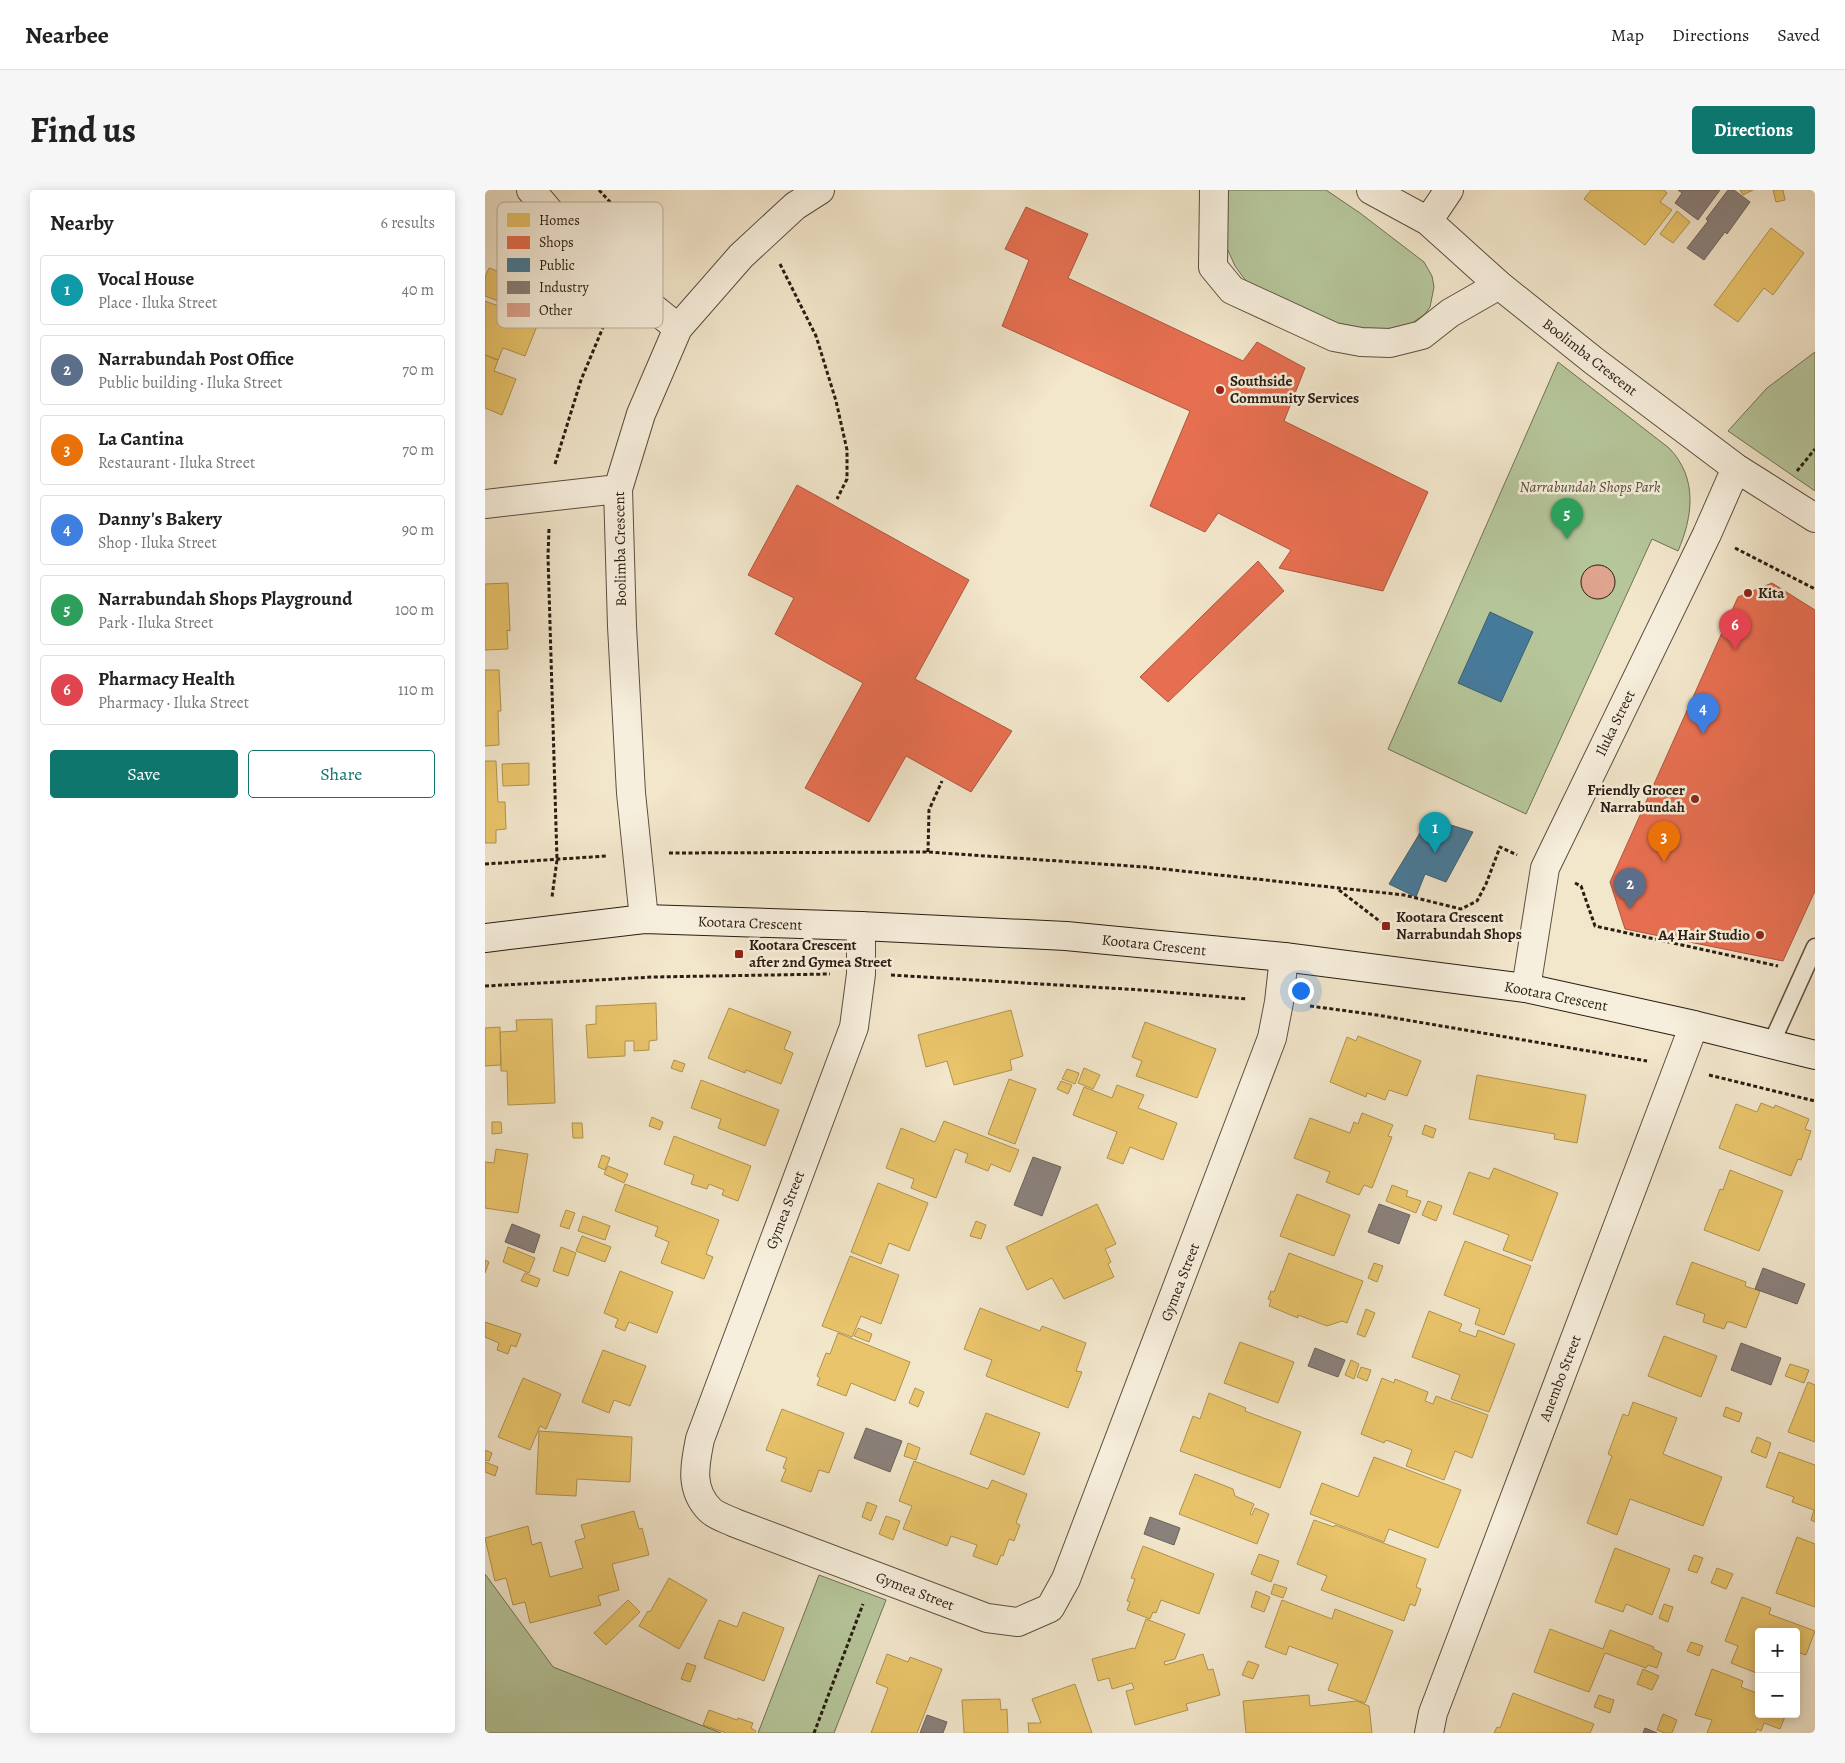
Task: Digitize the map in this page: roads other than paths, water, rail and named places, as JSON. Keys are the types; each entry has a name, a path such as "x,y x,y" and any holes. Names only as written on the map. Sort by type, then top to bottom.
{"street":[{"path":"531,190 541,202"},
{"name":"Boolimba Crescent","path":"645,919 631,793 622,626 618,488 641,414 678,328 741,256 795,206 820,190"},
{"path":"1214,190 1213,267 1232,290 1333,336 1361,342 1390,343 1421,335 1450,313 1499,285"},
{"name":"Boolimba Crescent","path":"1371,190 1428,221 1499,285 1594,361 1736,468 1815,518"},
{"path":"1428,221 1449,190"},
{"path":"663,316 678,328"},
{"name":"Iluka Street","path":"1525,988 1545,868 1707,534 1736,468"},
{"path":"485,504 618,488"},
{"name":"Kootara Crescent","path":"485,938 645,919 861,926 1065,936 1283,957 1525,988 1694,1025 1815,1055"},
{"name":"Gymea Street","path":"861,926 861,974 854,1027 700,1439 694,1470 697,1489 711,1510 735,1523 987,1618 1019,1622 1050,1608 1066,1579 1261,1070 1272,1038 1279,1002 1283,957"},
{"name":"Anembo Street","path":"1429,1733 1433,1713 1694,1025"}],"lane":[{"path":"1771,1044 1815,947"}],"place":[{"name":"Southside Community Services","path":"1220,390"},
{"name":"Narrabundah Shops Playground","path":"1567,539"},
{"name":"Kita","path":"1748,593"},
{"name":"Pharmacy Health","path":"1735,650"},
{"name":"Danny's Bakery","path":"1703,734"},
{"name":"Friendly Grocer Narrabundah","path":"1695,799"},
{"name":"Vocal House","path":"1435,853"},
{"name":"La Cantina","path":"1664,862"},
{"name":"Narrabundah Post Office","path":"1630,909"},
{"name":"Kootara Crescent Narrabundah Shops","path":"1386,926"},
{"name":"A4 Hair Studio","path":"1760,935"},
{"name":"Kootara Crescent after 2nd Gymea Street","path":"739,954"}],"park label":[{"name":"Narrabundah Shops Park","path":"1590,487"}]}
